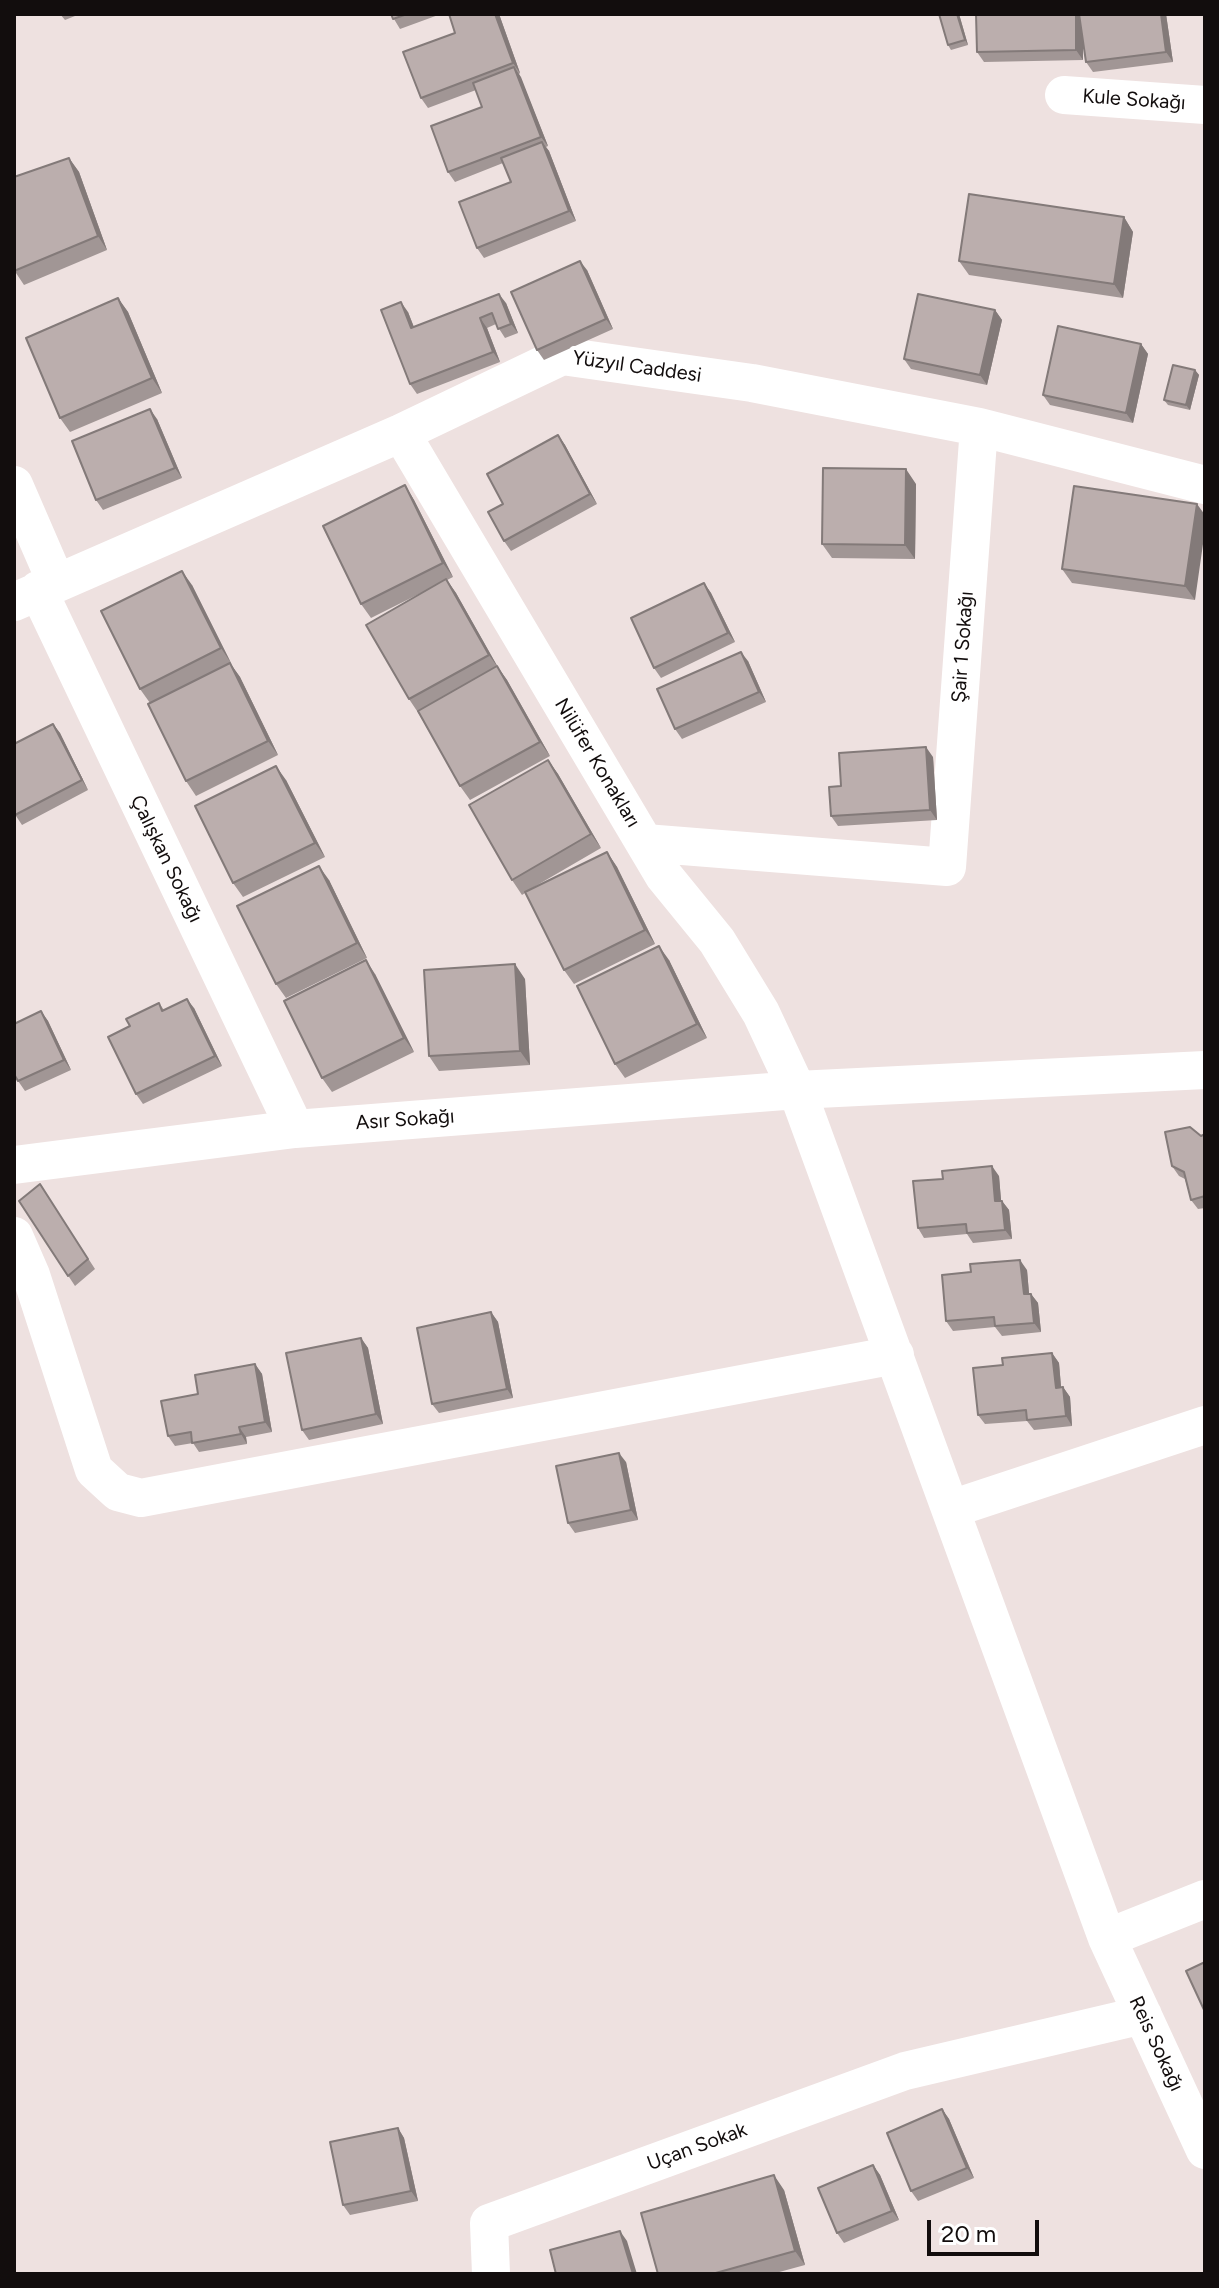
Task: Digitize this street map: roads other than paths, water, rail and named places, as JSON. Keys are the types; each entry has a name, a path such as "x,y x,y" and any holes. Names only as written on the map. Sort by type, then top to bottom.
{"street":[{"name":"Kule Sokağı","path":"1064,95 1205,105"},
{"name":"Yüzyıl Caddesi","path":"36,592 401,433 562,356 752,383 979,427 1205,485"},
{"name":"Şair 1 Sokağı","path":"645,843 947,867 979,427"},
{"name":"Nilüfer Konakları","path":"401,433 664,876 717,941 761,1013 797,1090 951,1509"},
{"name":"Çalışkan Sokağı","path":"14,485 36,592 295,1129"},
{"name":"Asır Sokağı","path":"14,1165 295,1129 797,1090 1205,1070"},
{"path":"14,1236 31,1275 94,1470 118,1492 141,1498 895,1355"},
{"path":"951,1509 1205,1425"},
{"name":"Reis Sokağı","path":"951,1509 1107,1938 1205,2150"},
{"path":"1107,1938 1205,1899"},
{"name":"Uçan Sokak","path":"491,2274 489,2223 905,2071 1143,2015"}]}
